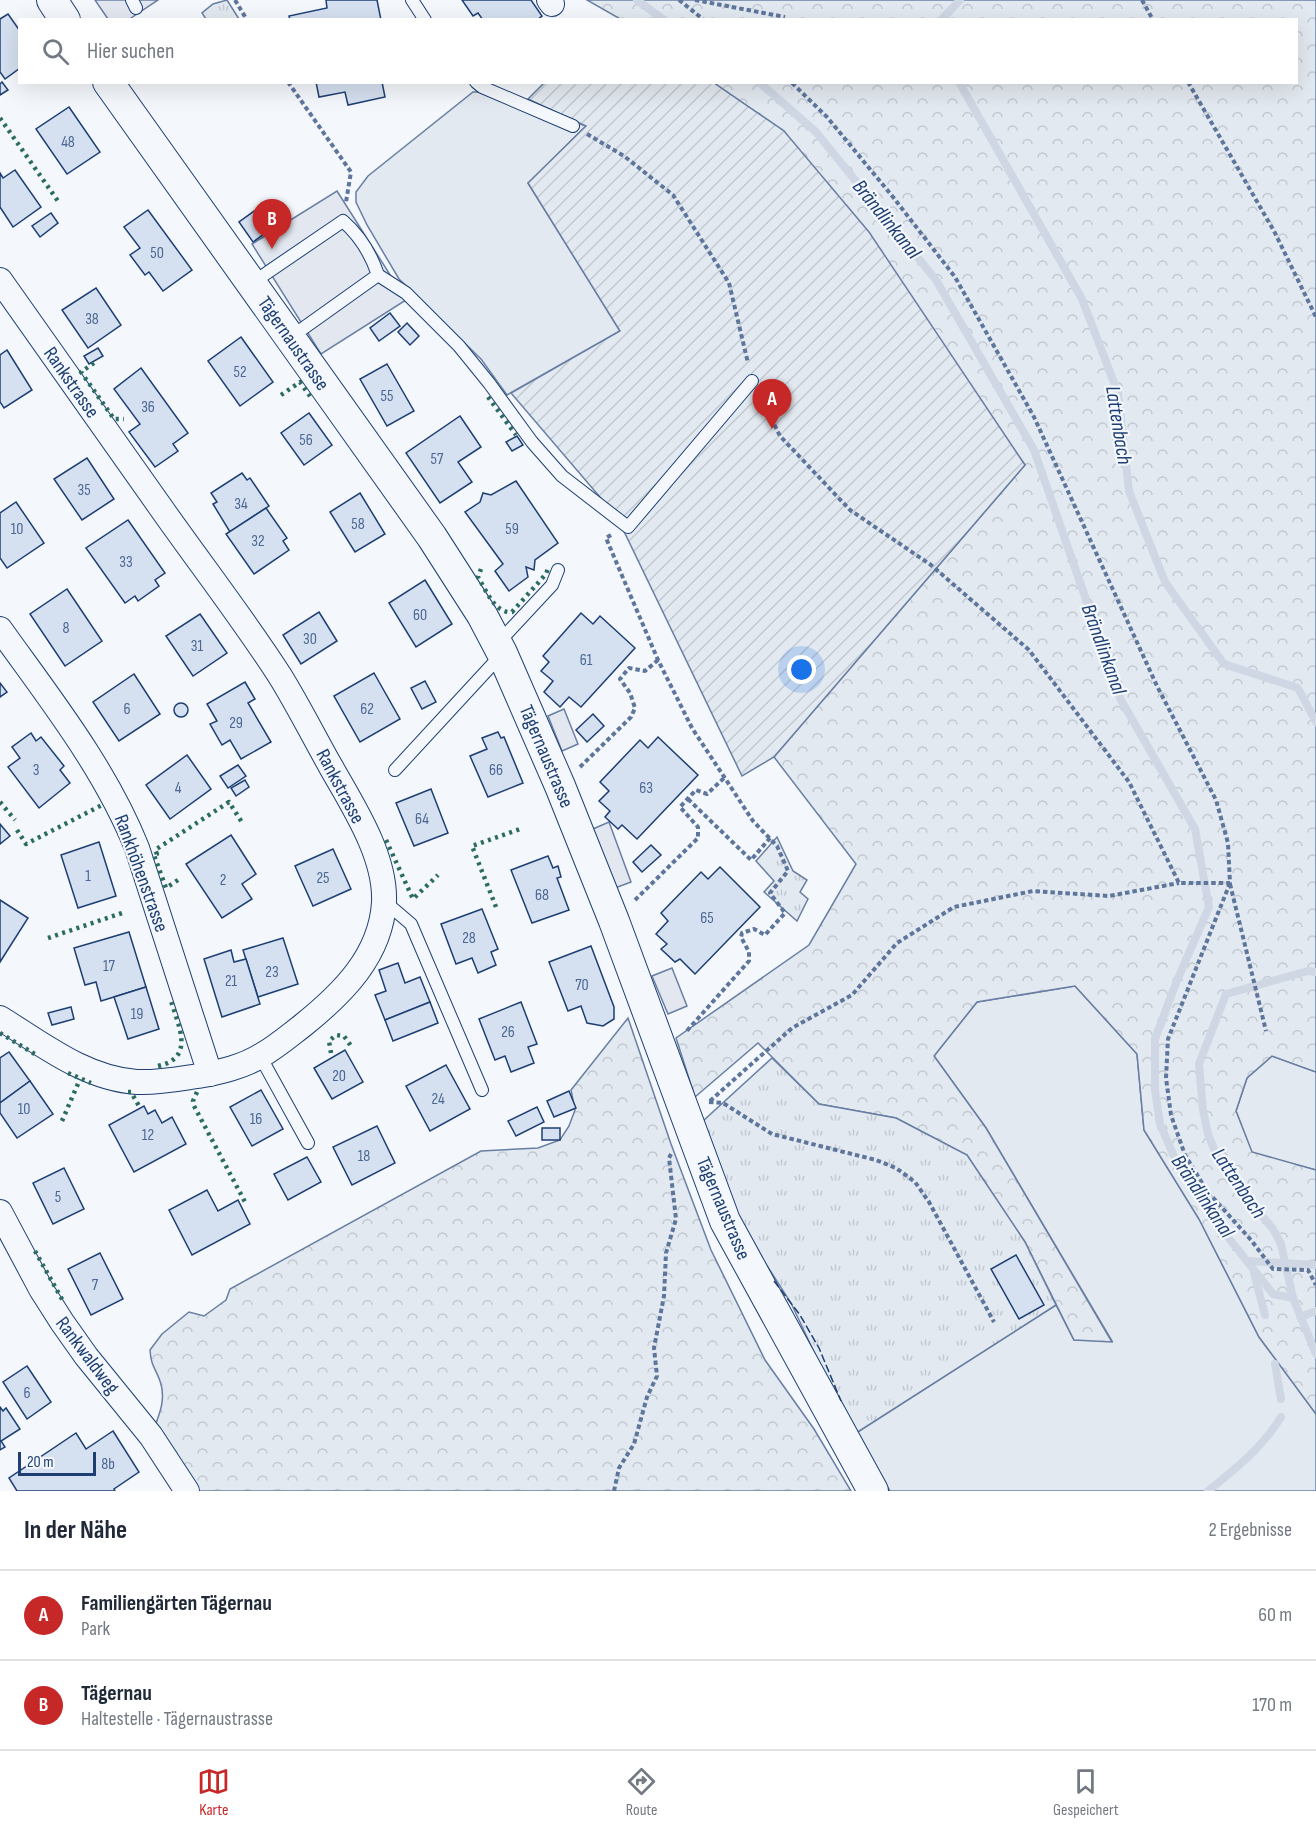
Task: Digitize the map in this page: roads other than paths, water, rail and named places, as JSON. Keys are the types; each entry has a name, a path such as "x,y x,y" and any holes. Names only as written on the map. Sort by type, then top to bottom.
{"street":[{"path":"52,0 64,18"},
{"name":"Tägernaustrasse","path":"109,84 438,546 500,648 560,786 614,921 664,1056 698,1111 725,1221 873,1491"},
{"name":"Rankstrasse","path":"0,280 280,676 354,808 377,857 383,879 384,901 382,921 368,958 349,983 311,1019 260,1056 237,1066 210,1074 163,1082 136,1082 107,1077 69,1061 0,1018"},
{"name":"Rankhöhenstrasse","path":"0,629 81,743 127,823 210,1074"},
{"name":"Rankwaldweg","path":"0,1212 41,1289 62,1322 86,1356 151,1436 187,1491"}],"lane":[{"path":"412,0 424,18"},
{"path":"478,84 573,126"},
{"path":"252,284 343,221 355,232 372,258 378,275 406,293 459,346 532,442 562,476 628,526 753,381"},
{"path":"290,338 378,275"},
{"path":"395,770 552,585 558,570"},
{"path":"384,901 411,924 482,1090"},
{"path":"260,1056 308,1143"}],"waterway":[{"name":"Brändlinkanal","path":"637,0 661,18"},
{"name":"Lattenbach","path":"943,18 960,0"},
{"name":"Brändlinkanal","path":"761,84 816,132 936,280 1034,450 1121,700 1195,829 1209,907 1155,1039 1155,1090 1160,1124 1179,1168 1208,1212 1273,1294 1293,1298"},
{"name":"Lattenbach","path":"960,84 1082,299 1118,393 1129,491 1165,582 1224,664 1298,688 1316,722"},
{"name":"Lattenbach","path":"1316,972 1308,971 1226,994 1199,1064 1203,1110 1208,1134 1218,1159 1235,1184 1273,1229 1281,1244 1293,1298 1316,1354"},
{"name":"Lattenbach","path":"1248,1261 1316,1265"},
{"path":"1254,1273 1265,1315"},
{"path":"1300,1317 1316,1311"},
{"path":"1275,1364 1281,1399"},
{"path":"1208,1491 1257,1448 1281,1417"}],"place":[{"name":"Tägernau","path":"272,249"},
{"name":"Familiengärten Tägernau","path":"772,429"}]}
